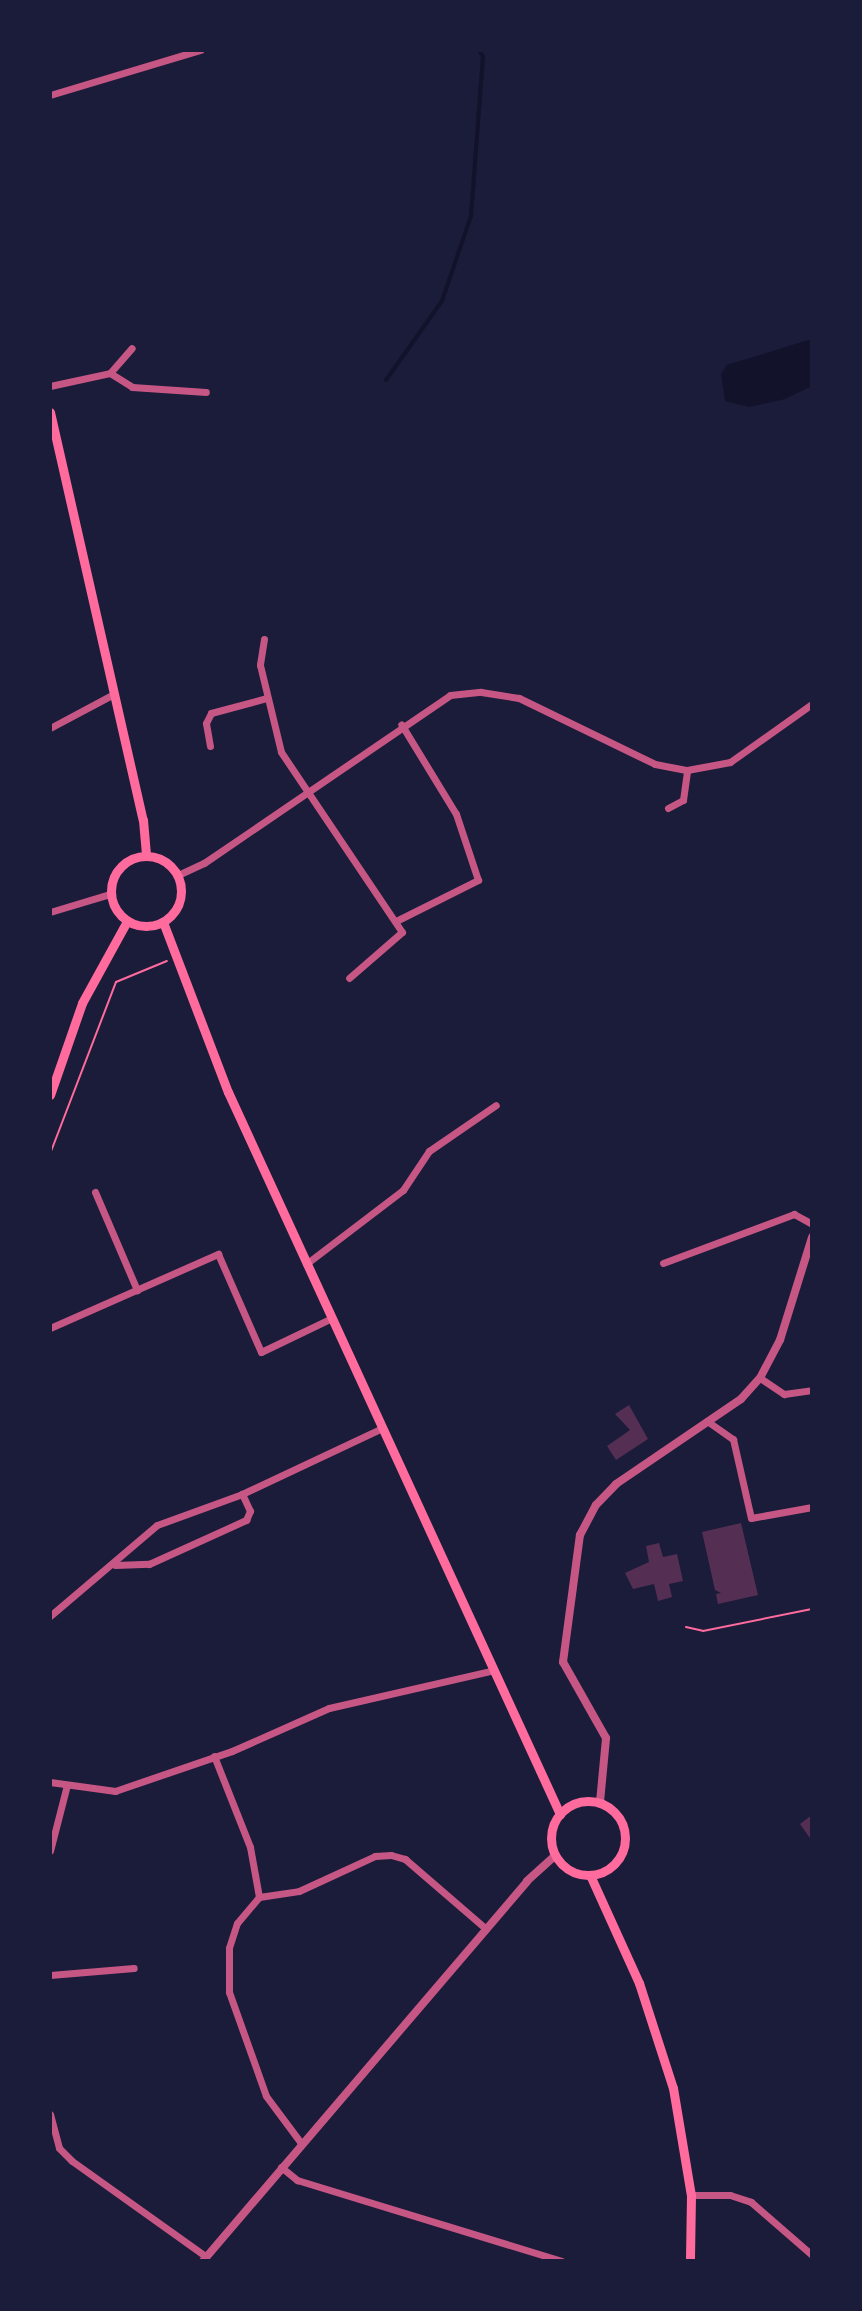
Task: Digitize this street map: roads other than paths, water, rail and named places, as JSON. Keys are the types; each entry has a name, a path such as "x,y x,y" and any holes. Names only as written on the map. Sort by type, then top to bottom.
{"main road":[{"path":"50,412 143,820 146,855"},
{"path":"146,855 165,860 178,875 178,906 163,922 145,926 127,921 110,894 116,871 146,855"},
{"path":"50,1095 82,1003 127,921"},
{"path":"163,922 228,1092 490,1671 560,1814"},
{"path":"578,1802 600,1802 623,1825 624,1847 612,1867 590,1875 573,1872 555,1856 551,1837 560,1814 578,1802"},
{"path":"590,1875 639,1983 666,2065 691,2195 690,2261"}],"street":[{"path":"50,95 200,50"},
{"path":"50,386 110,373 132,348"},
{"path":"110,373 132,387 206,392"},
{"path":"264,639 260,665 281,752 402,932 349,978"},
{"path":"50,728 114,694"},
{"path":"178,875 307,791 401,724 450,695 502,694 655,764 687,770 730,762 812,704"},
{"path":"210,746 206,723 211,713 267,698"},
{"path":"396,921 478,880 456,814 401,724"},
{"path":"668,808 683,800 687,770"},
{"path":"50,912 110,894"},
{"path":"306,1264 403,1190 429,1151 496,1105"},
{"path":"95,1192 137,1290"},
{"path":"663,1263 794,1214 812,1224"},
{"path":"600,1802 606,1738 563,1662 580,1535 609,1490 707,1421 760,1378 780,1340 812,1237"},
{"path":"50,1328 218,1254 261,1352 330,1319"},
{"path":"760,1378 784,1394 812,1390"},
{"path":"707,1421 733,1439 751,1518 812,1507"},
{"path":"50,1616 177,1515 242,1494 380,1429"},
{"path":"115,1565 149,1564 246,1520 250,1511 242,1494"},
{"path":"50,1782 115,1791 214,1756 329,1708 490,1671"},
{"path":"214,1756 250,1847 259,1897"},
{"path":"50,1851 67,1785"},
{"path":"301,2143 266,2096 229,1992 229,1948 237,1923 259,1897 299,1891 375,1856 391,1855 405,1859 486,1929"},
{"path":"50,2114 59,2148 72,2161 204,2258 486,1929 555,1856"},
{"path":"50,1975 134,1968"},
{"path":"281,2167 297,2180 562,2261"},
{"path":"691,2195 730,2195 751,2202 812,2255"}],"waterway":[{"path":"386,380 442,301 471,216 483,57 479,50"}]}
